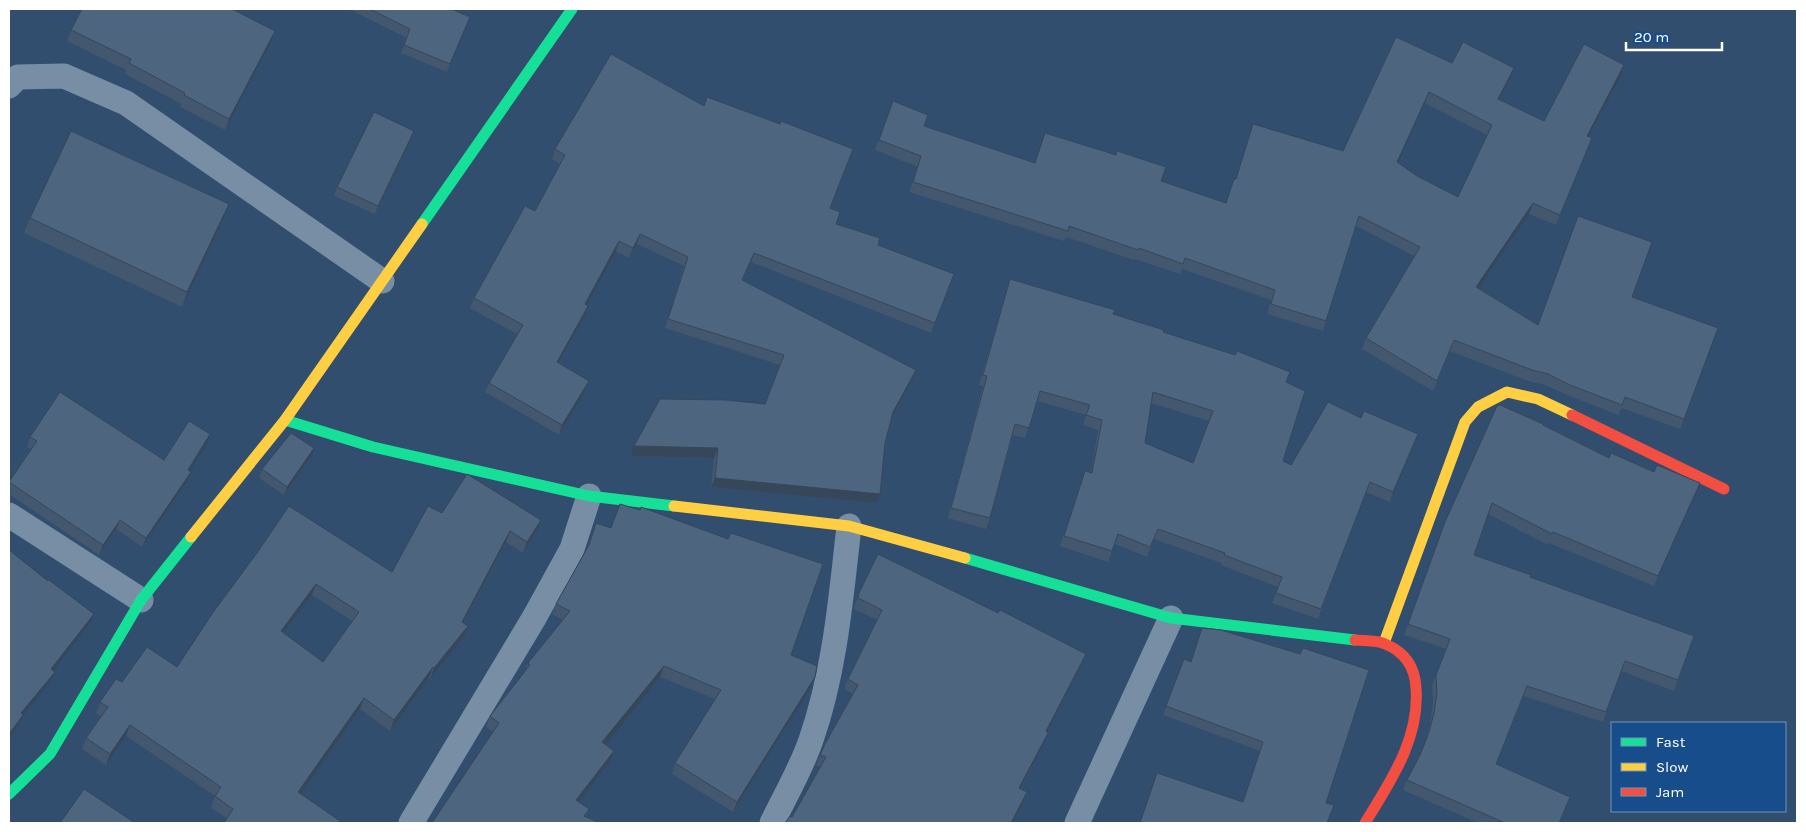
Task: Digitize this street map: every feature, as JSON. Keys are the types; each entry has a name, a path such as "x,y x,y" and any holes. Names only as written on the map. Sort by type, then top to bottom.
{"street":[{"path":"9,794 50,754 141,600 285,420 572,9"},
{"path":"9,86 18,77 64,76 126,103 382,282"},
{"path":"1384,643 1465,422 1478,407 1507,392 1538,399 1724,489"},
{"path":"285,420 373,447 589,496 849,526 1171,618 1384,643 1405,656 1414,671 1417,688 1417,706 1414,726 1396,772 1365,823"},
{"path":"411,823 534,618 572,549 589,496"},
{"path":"9,516 141,600"},
{"path":"772,823 810,742 827,686 842,589 849,526"},
{"path":"1077,823 1171,618"}],"building":[{"path":"82,9 232,9 275,31 229,119 129,63 131,59 71,30"},
{"path":"370,9 451,9 470,17 450,64 404,45 410,29"},
{"path":"1396,37 1452,63 1463,42 1514,68 1498,99 1544,121 1584,44 1624,65 1587,136 1592,138 1560,215 1533,203 1476,287 1538,325 1578,216 1652,242 1632,297 1718,328 1684,419 1625,397 1622,405 1570,385 1548,374 1532,370 1454,340 1437,381 1366,338 1420,247 1359,216 1326,321 1271,304 1275,290 1185,258 1183,264 1069,226 1068,231 913,182 921,156 879,140 893,101 928,115 924,126 1035,163 1045,133 1116,155 1117,151 1166,167 1161,181 1226,203 1234,179 1236,179 1253,124 1343,151","holes":["1429,92 1492,125 1458,197 1417,176 1397,162"]},
{"path":"611,54 704,106 707,97 780,124 781,121 853,149 830,208 840,212 836,224 880,238 878,245 954,274 935,323 754,253 742,280 916,370 893,412 885,443 880,494 715,478 718,448 634,446 660,399 726,400 765,404 784,355 668,319 688,257 640,234 633,248 619,241 585,304 588,306 557,362 589,381 562,425 489,383 523,325 474,298 525,206 535,211 565,155 555,149"},
{"path":"374,112 414,131 378,206 337,187"},
{"path":"71,131 229,204 187,292 30,218"},
{"path":"1010,279 1115,310 1113,314 1164,330 1163,332 1235,355 1237,351 1290,372 1286,382 1305,391 1283,461 1291,465 1328,402 1361,418 1364,411 1418,434 1393,492 1370,482 1321,609 1276,593 1282,577 1224,555 1225,553 1158,529 1150,547 1118,534 1112,551 1064,536 1085,471 1092,473 1102,420 1086,415 1090,405 1040,391 1029,428 1015,424 990,518 951,508 987,376 983,375","holes":["1153,392 1213,411 1193,463 1145,443"]},
{"path":"60,392 164,460 189,421 210,434 188,470 191,472 146,538 120,520 103,545 9,482 37,441 30,437"},
{"path":"1500,405 1543,424 1609,458 1611,453 1654,472 1657,465 1700,483 1658,576 1553,532 1552,534 1492,503 1474,555 1694,636 1678,680 1625,661 1606,712 1527,686 1496,764 1570,797 1559,823 1505,823 1407,780 1429,732 1437,693 1436,675 1450,639 1408,624 1445,522 1497,406"},
{"path":"291,433 314,448 287,487 262,469"},
{"path":"467,474 541,520 527,542 510,531 462,622 468,626 433,667 394,720 364,698 298,792 340,821 339,823 224,823 233,809 215,796 221,787 130,725 110,754 86,738 108,707 100,702 116,679 122,682 147,647 177,667 214,611 289,506 392,572 428,506 442,513","holes":["316,584 359,612 323,662 281,631"]},
{"path":"620,504 640,510 641,507 728,539 731,533 823,564 791,655 817,666 815,677 737,802 675,763 721,690 664,666 602,742 614,751 576,800 589,809 584,816 600,823 432,823 499,723 490,716 530,665 528,663 570,611 556,604 589,545 596,523 611,528"},
{"path":"9,550 94,614 51,669 55,672 21,713 23,715 9,734"},
{"path":"878,554 998,613 1000,610 1086,654 1019,788 1027,792 1011,823 785,823 790,816 792,817 826,757 820,755 858,685 848,679 882,610 858,598"},
{"path":"1202,628 1221,630 1300,654 1303,648 1369,670 1326,803 1334,805 1327,823 1140,823 1157,773 1243,802 1263,742 1166,706 1184,659 1191,662"},
{"path":"84,789 135,823 60,823"}],"traffic: fast":[{"path":"422,224 572,9"},
{"path":"285,420 373,447 589,496 674,506"},
{"path":"9,794 50,754 141,600 191,537"},
{"path":"965,558 1171,618 1355,640"}],"traffic: slow":[{"path":"191,537 285,420 422,224"},
{"path":"1384,643 1465,422 1478,407 1507,392 1538,399 1572,415"},
{"path":"674,506 849,526 965,558"}],"traffic: jam":[{"path":"1572,415 1724,489"},
{"path":"1355,640 1382,643 1398,651 1408,661 1414,673 1416,688 1416,707 1408,742 1393,776 1365,823"}]}
